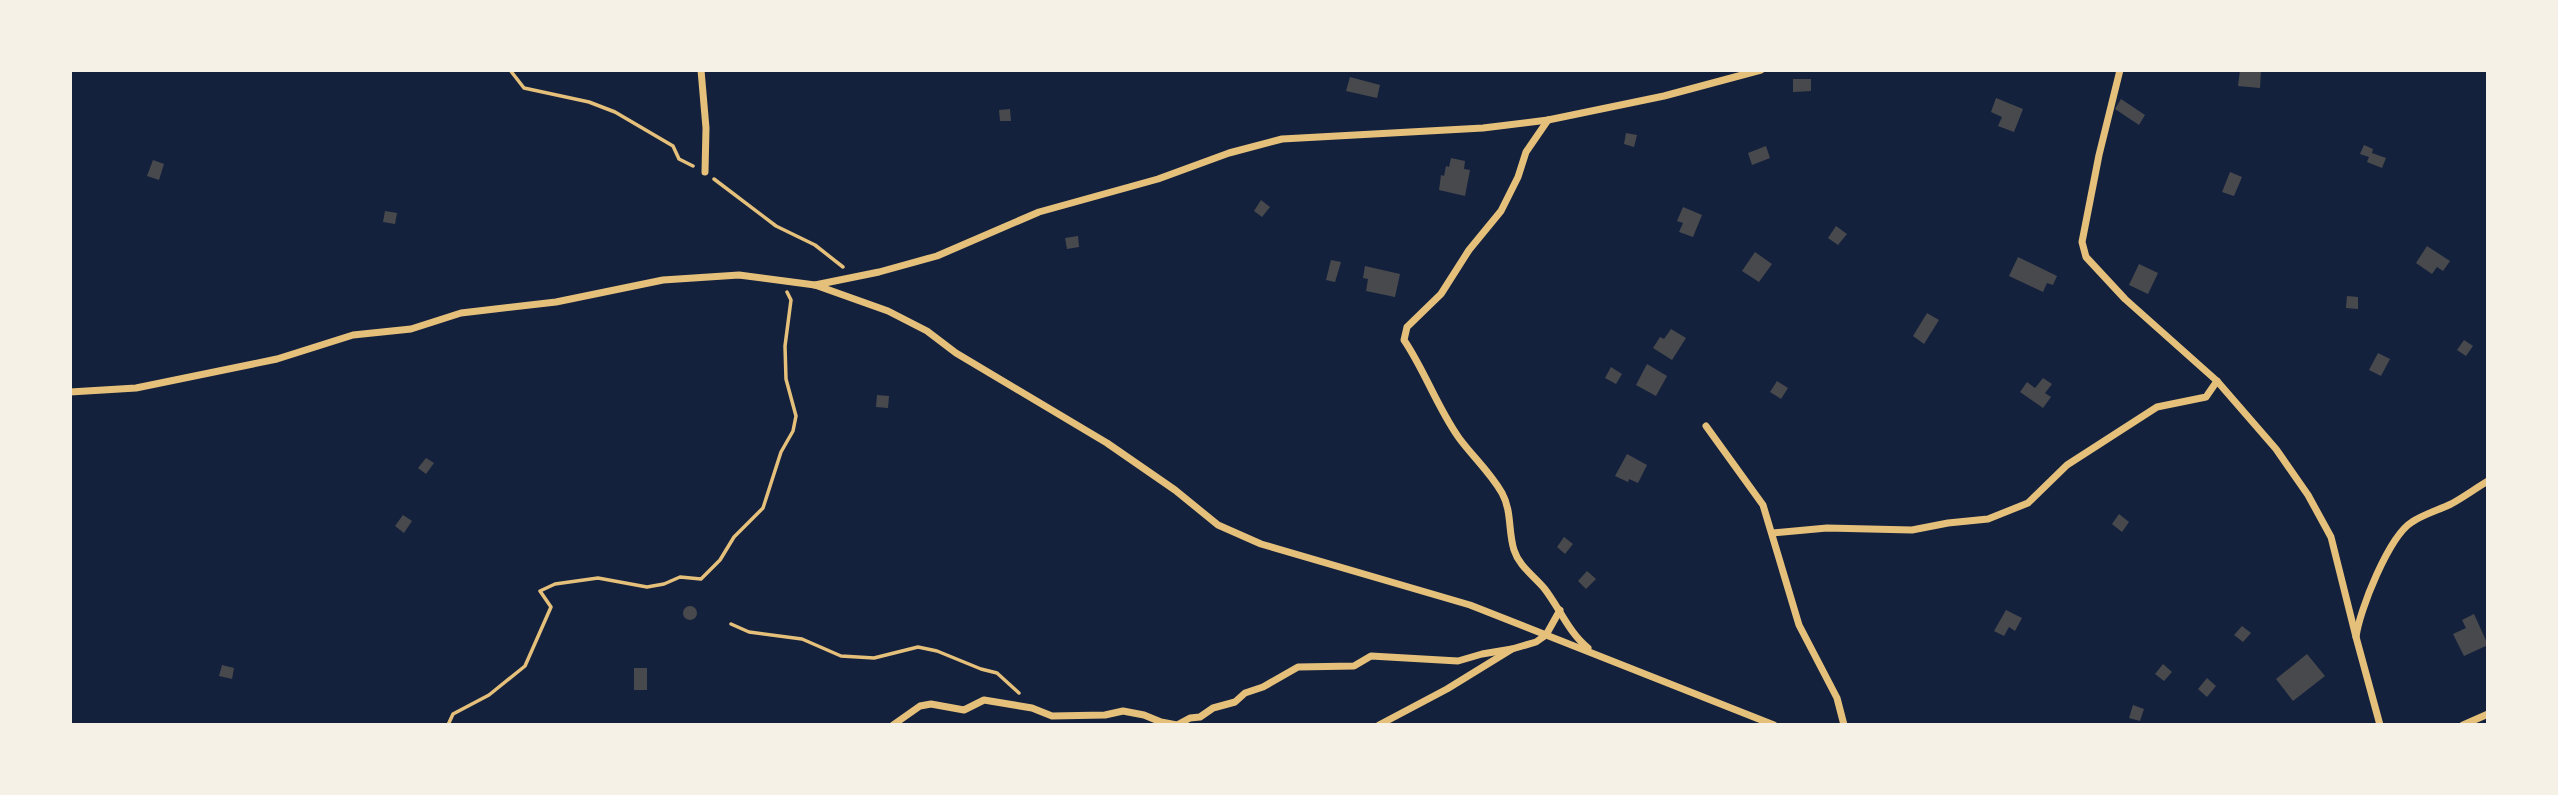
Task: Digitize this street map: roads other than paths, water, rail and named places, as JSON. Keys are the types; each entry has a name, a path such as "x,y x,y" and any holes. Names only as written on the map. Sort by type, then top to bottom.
{"street":[{"path":"701,70 706,128 705,172"},
{"path":"815,285 937,256 1039,212 1158,179 1229,153 1282,139 1483,128 1548,120 1664,96 1761,70"},
{"path":"2120,70 2099,155 2082,242 2086,257 2125,299 2217,381 2276,449 2308,495 2331,537 2381,725"},
{"path":"1548,120 1526,152 1518,177 1501,211 1469,250 1441,294 1407,327 1404,340 1414,354 1438,405 1460,439 1487,468 1503,496 1509,512 1514,551 1522,566 1542,586 1576,635 1594,653"},
{"path":"70,392 148,386 277,359 353,335 411,329 461,313 556,302 663,280 739,275 815,285 888,311 928,331 956,353 1107,443 1175,490 1218,525 1261,544 1470,605 1774,725"},
{"path":"1773,533 1826,528 1912,530 1988,519 2028,503 2067,465 2157,407 2206,397 2217,381"},
{"path":"1706,426 1763,505 1799,625 1838,698 1844,725"},
{"path":"2356,637 2368,598 2388,551 2400,534 2410,523 2452,503 2488,481"},
{"path":"893,725 920,706 931,704 964,710 984,700 1032,708 1052,716 1105,715 1123,711 1177,725 1190,718 1200,717 1213,708 1236,702 1245,693 1264,687 1298,667 1354,666 1371,656 1458,662 1536,642 1546,635 1560,610"},
{"path":"1379,725 1447,689 1512,649"},
{"path":"2463,725 2488,715"}]}
